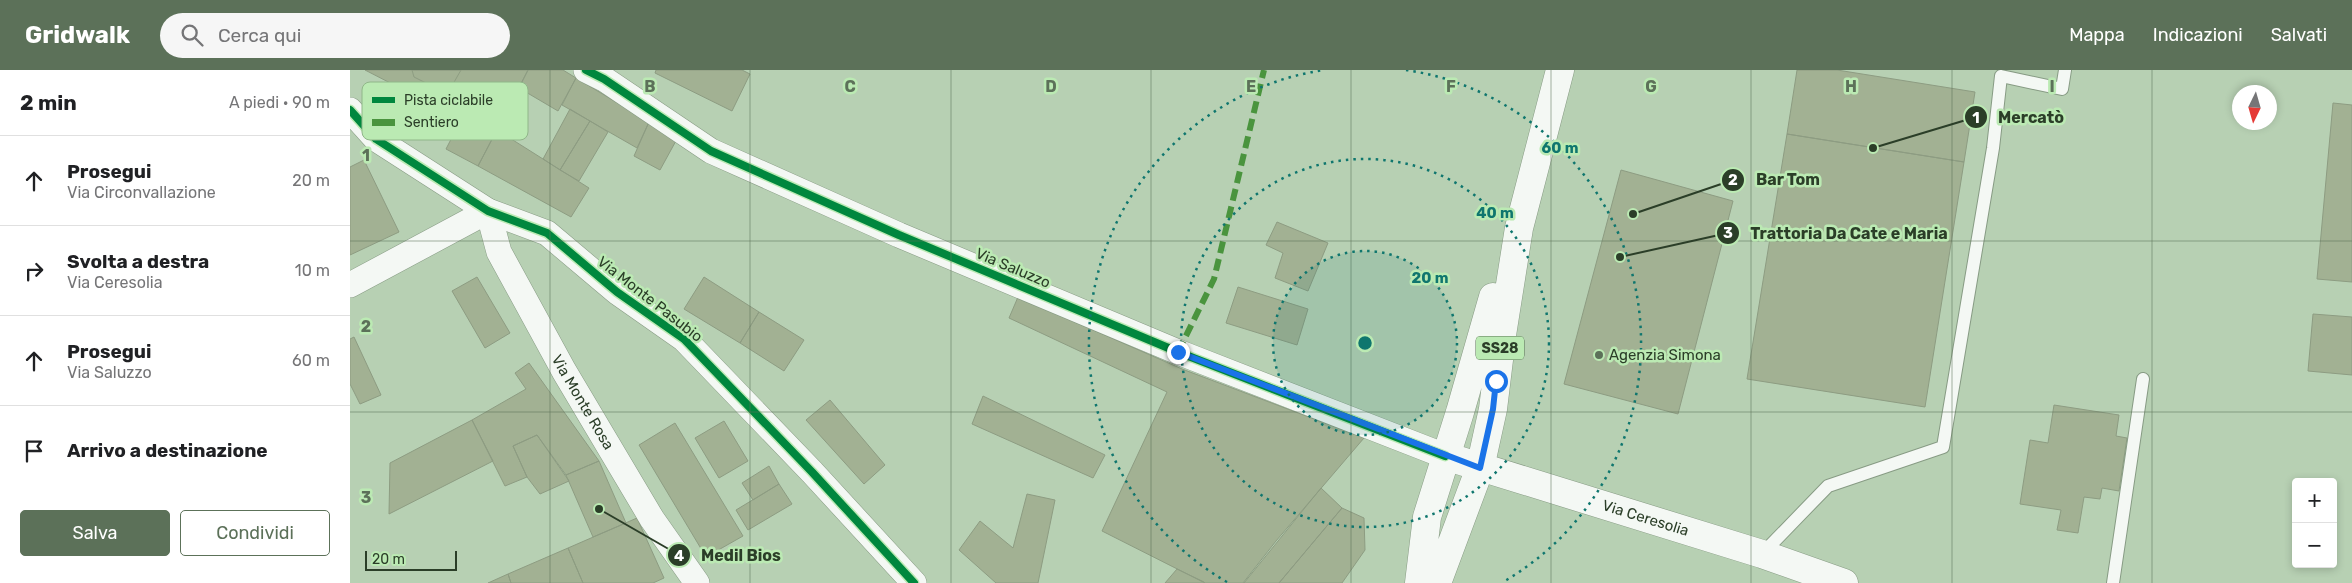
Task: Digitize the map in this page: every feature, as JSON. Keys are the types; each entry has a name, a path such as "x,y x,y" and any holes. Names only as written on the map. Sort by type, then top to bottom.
{"main road":[{"name":"SS28","path":"1437,583 1480,468 1493,409 1502,335 1519,228 1560,70"},
{"name":"SS28","path":"1420,583 1427,517 1494,294 1519,228"},
{"name":"Via Ceresolia","path":"1446,456 1762,554 1844,583"}],"street":[{"name":"Via Saluzzo","path":"586,70 604,79 720,155 900,235 1178,352 1446,456"},
{"name":"Via Monte Pasubio","path":"350,110 362,123"},
{"name":"Via Monte Pasubio","path":"378,140 488,211 547,234 617,292 684,339 812,472 914,583"},
{"path":"350,285 488,211"},
{"name":"Via Monte Rosa","path":"488,211 499,252 564,371 652,519 697,583"}],"lane":[{"path":"1762,554 1828,486 1943,447 1993,148 2001,76 2062,89 2065,70"},
{"path":"2113,583 2143,379"}],"building":[{"path":"365,70 528,70 522,82 388,82"},
{"path":"412,70 461,70 454,82 424,82 414,77"},
{"path":"528,70 563,70 576,78 558,111 528,93 528,82 522,82"},
{"path":"656,70 742,70 750,74 732,111 655,73"},
{"path":"1797,70 1837,70 1975,92 1964,162 1787,134"},
{"path":"576,78 649,122 637,148 562,105"},
{"path":"2333,103 2352,105 2352,282 2317,279"},
{"path":"570,109 590,121 560,170 543,159"},
{"path":"590,121 608,132 579,181 560,170"},
{"path":"649,122 677,139 660,170 634,156"},
{"path":"1787,134 1964,162 1925,407 1747,379"},
{"path":"451,140 492,140 478,166 446,149"},
{"path":"492,140 513,140 589,188 571,217 478,166"},
{"path":"364,160 399,232 350,255 350,167"},
{"path":"1621,170 1733,201 1678,414 1564,384"},
{"path":"1277,222 1328,243 1308,291 1275,278 1283,253 1266,245"},
{"path":"477,277 510,333 485,348 452,291"},
{"path":"704,277 759,312 740,343 684,309"},
{"path":"1238,287 1308,309 1297,345 1226,323"},
{"path":"1018,297 1182,369 1364,438 1276,541 1243,583 1205,583 1102,531 1167,392 1009,318"},
{"path":"759,312 804,340 784,371 740,343"},
{"path":"2313,314 2352,317 2352,375 2308,371"},
{"path":"354,337 381,395 360,404 350,384 350,339"},
{"path":"529,363 599,461 566,475 537,435 513,446 527,477 505,486 472,420 526,389 515,373"},
{"path":"983,396 1105,455 1093,478 972,424"},
{"path":"830,400 885,465 864,484 806,420"},
{"path":"2054,405 2119,415 2116,436 2127,438 2119,491 2102,488 2100,499 2084,497 2078,533 2057,530 2061,510 2020,504 2030,440 2048,443"},
{"path":"472,420 493,461 389,514 390,463"},
{"path":"724,421 748,461 719,478 695,438"},
{"path":"675,423 743,536 706,557 639,445"},
{"path":"537,435 569,481 540,494 527,477 513,446"},
{"path":"599,461 626,523 593,537 566,475"},
{"path":"769,466 779,484 753,500 742,483"},
{"path":"779,484 792,504 748,530 736,510"},
{"path":"1321,488 1342,508 1279,583 1244,583"},
{"path":"1027,494 1055,500 1038,583 996,583 959,550 980,521 1013,548"},
{"path":"1342,508 1364,518 1365,550 1342,583 1279,583"},
{"path":"637,518 664,578 653,583 583,583 568,548"},
{"path":"568,548 583,583 511,583 508,574"},
{"path":"1177,569 1204,582 1205,583 1165,583"},
{"path":"508,574 511,583 488,583"}],"marked path":[{"path":"1178,352 1214,279 1264,70"}],"cycle path":[{"path":"586,70 604,79 711,151 899,235 1178,352 1445,456"},
{"path":"350,110 362,123"},
{"path":"378,140 488,211 547,233 617,292 684,339 812,472 914,583"}],"place":[{"name":"Mercatò","path":"1873,148"},
{"name":"Bar Tom","path":"1633,214"},
{"name":"Trattoria Da Cate e Maria","path":"1620,257"},
{"name":"Agenzia Simona","path":"1599,355"},
{"name":"Medil Bios","path":"599,509"}],"route":[{"path":"1178,352 1395,437 1480,468 1493,409 1496,381"}]}
